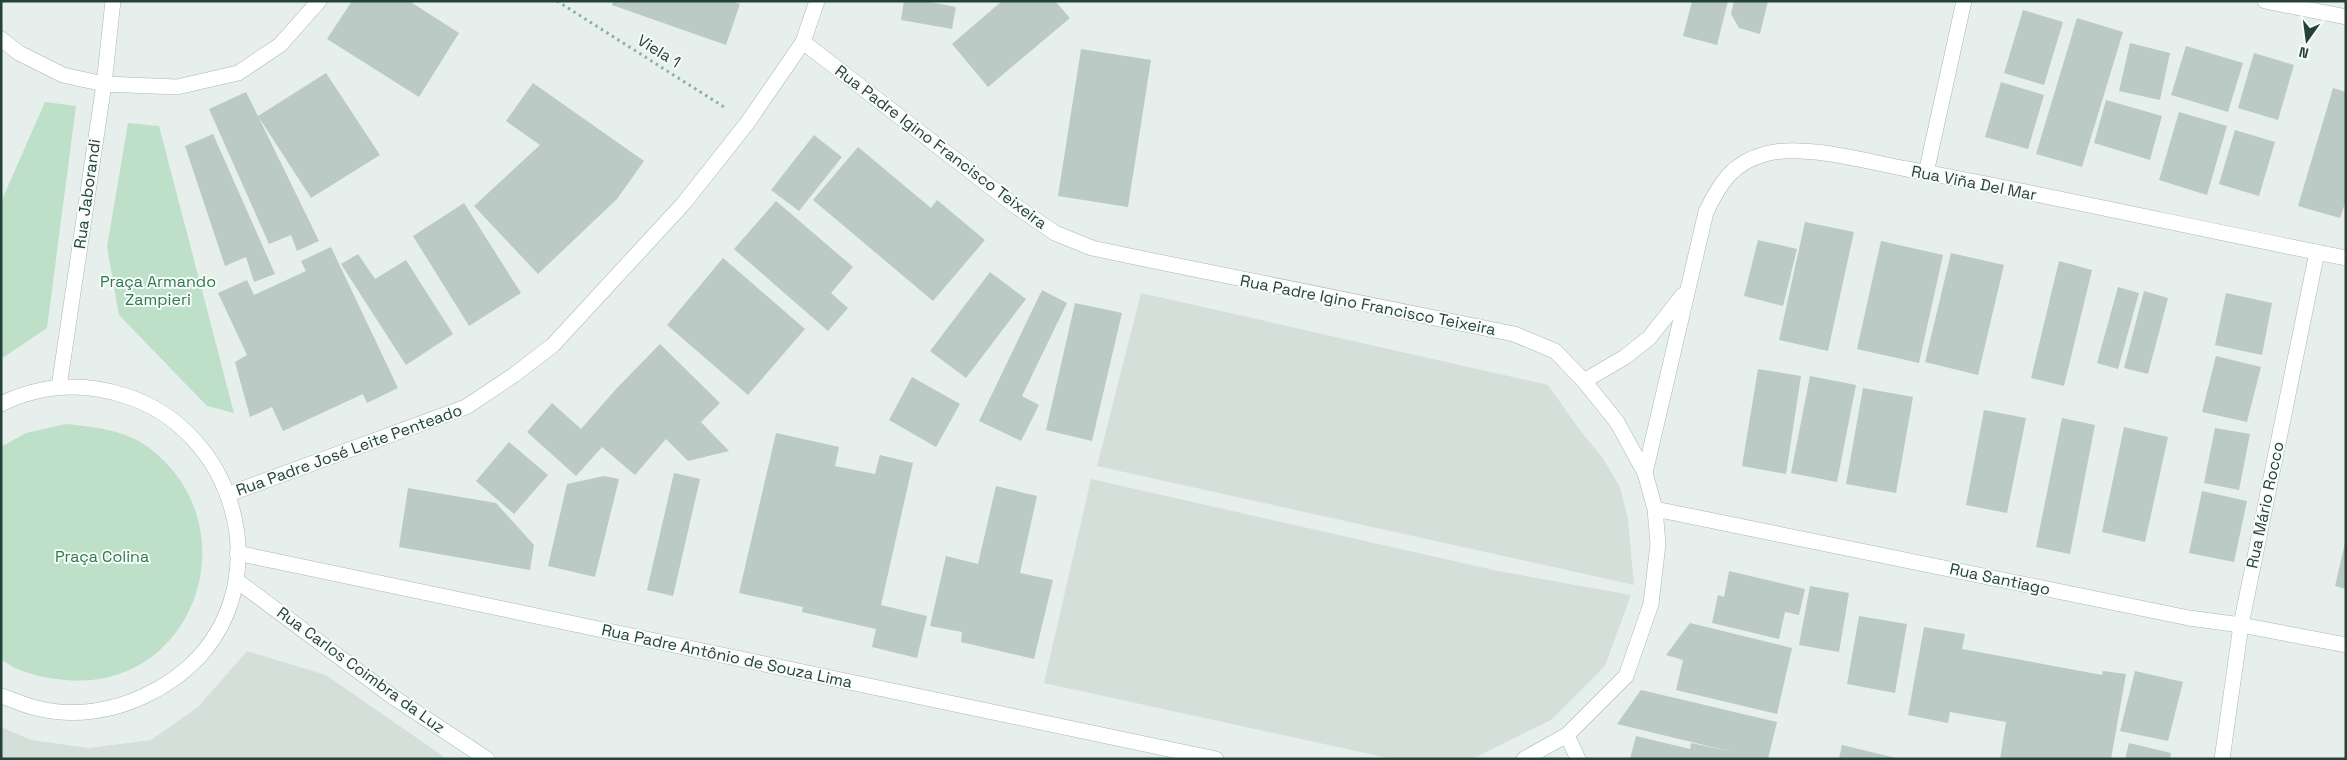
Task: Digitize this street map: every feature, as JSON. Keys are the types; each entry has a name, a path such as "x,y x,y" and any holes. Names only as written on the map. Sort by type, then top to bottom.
{"street":[{"name":"Rua Jaborandi","path":"59,387 104,84 113,1"},
{"path":"1,39 20,53 62,75 104,84 177,86 238,73 280,45 319,1"},
{"name":"Rua Padre José Leite Penteado","path":"229,494 466,407 514,375 553,345 684,203 748,122 803,42 817,1"},
{"path":"1926,173 1964,1"},
{"path":"2265,1 2346,18"},
{"name":"Rua Padre Igino Francisco Teixeira","path":"803,42 1014,205 1055,233 1092,248 1514,334 1555,351 1584,381 1617,422 1645,473 1656,509 1658,544 1651,604 1626,676 1567,735 1524,759"},
{"name":"Rua Viña Del Mar","path":"1645,473 1706,212 1721,182 1740,164 1766,154 1801,150 1926,173 2346,258"},
{"name":"Rua Mário Rocco","path":"2222,759 2241,625 2317,252"},
{"name":"Rua Viña Del Mar","path":"1584,381 1625,357 1649,338 1687,290"},
{"path":"1,404 20,395 59,387 101,388 142,401 179,424 208,456 229,494 238,536 236,580 223,621 199,657 166,686 127,705 84,713 41,710 1,696"},
{"name":"Rua Santiago","path":"1656,509 2189,618 2241,625 2346,645"},
{"name":"Rua Padre Antônio de Souza Lima","path":"237,553 1216,759"},
{"name":"Rua Carlos Coimbra da Luz","path":"236,580 393,698 487,759"},
{"path":"1567,735 1578,759"}],"path":[{"name":"Viela 1","path":"557,1 748,122"}],"shaded area":[{"path":"1141,293 1548,385 1579,429 1602,457 1620,487 1628,519 1634,585 1097,466"},
{"path":"1091,479 1498,571 1631,595 1605,666 1551,720 1472,759 1393,759 1044,683"},
{"path":"247,651 326,675 447,759 1,759 1,727 31,740 89,748 151,740 198,707"}],"green space":[{"path":"45,102 76,106 47,328 1,359 1,202"},
{"name":"Praça Armando Zampieri","path":"128,123 159,126 234,413 207,406 119,315 107,247"},
{"name":"Praça Colina","path":"66,424 119,433 148,447 180,480 198,518 202,558 195,597 176,632 148,660 110,677 65,680 49,678 15,668 1,659 1,447 26,433"}],"building":[{"path":"352,1 409,1 459,33 419,97 327,39"},
{"path":"613,1 731,1 740,4 726,45 612,5"},
{"path":"904,1 925,1 956,7 952,29 901,20"},
{"path":"1002,1 1055,1 1070,18 988,87 952,44"},
{"path":"1692,1 1728,1 1717,45 1683,36"},
{"path":"1734,1 1768,1 1760,34 1739,28 1731,14"},
{"path":"2023,10 2063,22 2044,85 2004,73"},
{"path":"2077,18 2123,32 2082,167 2036,154"},
{"path":"2130,43 2170,53 2160,100 2119,91"},
{"path":"2186,46 2243,63 2228,112 2171,95"},
{"path":"1081,49 1151,60 1128,207 1058,196"},
{"path":"2254,53 2294,65 2278,120 2238,108"},
{"path":"326,73 380,155 311,198 258,116"},
{"path":"2001,82 2044,95 2028,149 1985,137"},
{"path":"533,83 644,161 617,199 538,274 474,206 540,145 506,121"},
{"path":"2333,88 2346,92 2346,200 2340,218 2298,206"},
{"path":"246,92 319,241 297,251 291,235 269,244 209,109"},
{"path":"2106,100 2162,116 2150,160 2094,143"},
{"path":"2179,112 2227,126 2207,195 2159,180"},
{"path":"2235,130 2275,142 2259,196 2219,184"},
{"path":"213,134 275,274 254,282 246,257 225,266 185,146"},
{"path":"814,135 842,157 799,211 771,190"},
{"path":"858,147 931,208 937,200 985,240 933,301 813,200"},
{"path":"776,201 853,267 831,293 848,308 828,331 734,249"},
{"path":"464,203 521,293 469,326 413,236"},
{"path":"1805,222 1854,232 1828,351 1779,340"},
{"path":"1758,240 1797,249 1783,306 1744,296"},
{"path":"1881,241 1943,255 1919,363 1857,349"},
{"path":"331,247 398,388 367,403 363,394 283,431 272,407 250,417 235,362 247,355 218,293 247,280 254,295 306,271 301,261"},
{"path":"1951,253 2004,265 1978,375 1925,362"},
{"path":"358,254 375,279 406,260 453,334 406,365 341,264"},
{"path":"723,258 805,329 748,395 667,325"},
{"path":"2059,261 2092,270 2064,386 2031,378"},
{"path":"990,272 1026,299 966,378 930,351"},
{"path":"2118,287 2139,293 2118,369 2097,363"},
{"path":"1042,290 1067,303 1022,396 1039,405 1021,441 979,421"},
{"path":"2144,291 2168,298 2148,374 2124,368"},
{"path":"2226,293 2272,303 2262,355 2215,345"},
{"path":"1075,303 1122,313 1092,441 1046,430"},
{"path":"660,344 720,403 701,422 729,451 688,461 666,439 635,475 602,447 576,476 527,432 552,403 581,429 616,389"},
{"path":"2216,356 2261,367 2247,422 2202,412"},
{"path":"1758,369 1801,376 1786,474 1742,466"},
{"path":"1810,376 1856,385 1837,482 1791,473"},
{"path":"912,377 960,404 936,447 889,420"},
{"path":"1863,388 1913,397 1896,493 1846,484"},
{"path":"1984,410 2026,418 2007,513 1966,505"},
{"path":"2062,418 2095,425 2070,554 2036,547"},
{"path":"2124,427 2168,437 2145,542 2102,532"},
{"path":"2215,428 2250,434 2239,490 2204,483"},
{"path":"776,433 839,447 835,466 875,474 880,455 913,463 881,605 927,616 917,658 872,647 876,629 802,612 803,607 739,593"},
{"path":"509,442 548,475 514,514 476,481"},
{"path":"674,473 700,479 673,596 647,590"},
{"path":"604,476 619,479 595,577 548,566 567,484"},
{"path":"996,486 1037,496 1020,573 1053,580 1034,659 961,642 962,632 930,626 946,556 978,564"},
{"path":"408,488 496,503 534,545 530,570 399,547"},
{"path":"2202,491 2247,501 2234,562 2189,553"},
{"path":"2346,543 2346,589 2335,586"},
{"path":"1729,571 1805,589 1799,615 1785,612 1779,639 1712,623 1718,595 1724,597"},
{"path":"1810,586 1849,593 1839,652 1799,645"},
{"path":"1859,616 1907,624 1895,693 1847,684"},
{"path":"1690,623 1792,648 1777,714 1676,690 1683,660 1666,655"},
{"path":"1924,627 1965,634 1962,649 2102,675 2103,671 2126,674 2111,759 2000,759 2006,722 1950,712 1948,723 1908,715"},
{"path":"2135,671 2183,682 2168,741 2120,731"},
{"path":"1641,690 1777,722 1768,759 1630,759 1636,736 1690,749 1691,743 1733,752 1617,724"},
{"path":"2129,743 2171,753 2170,759 2125,759"},
{"path":"1842,745 1896,758 1896,759 1839,759"}]}
